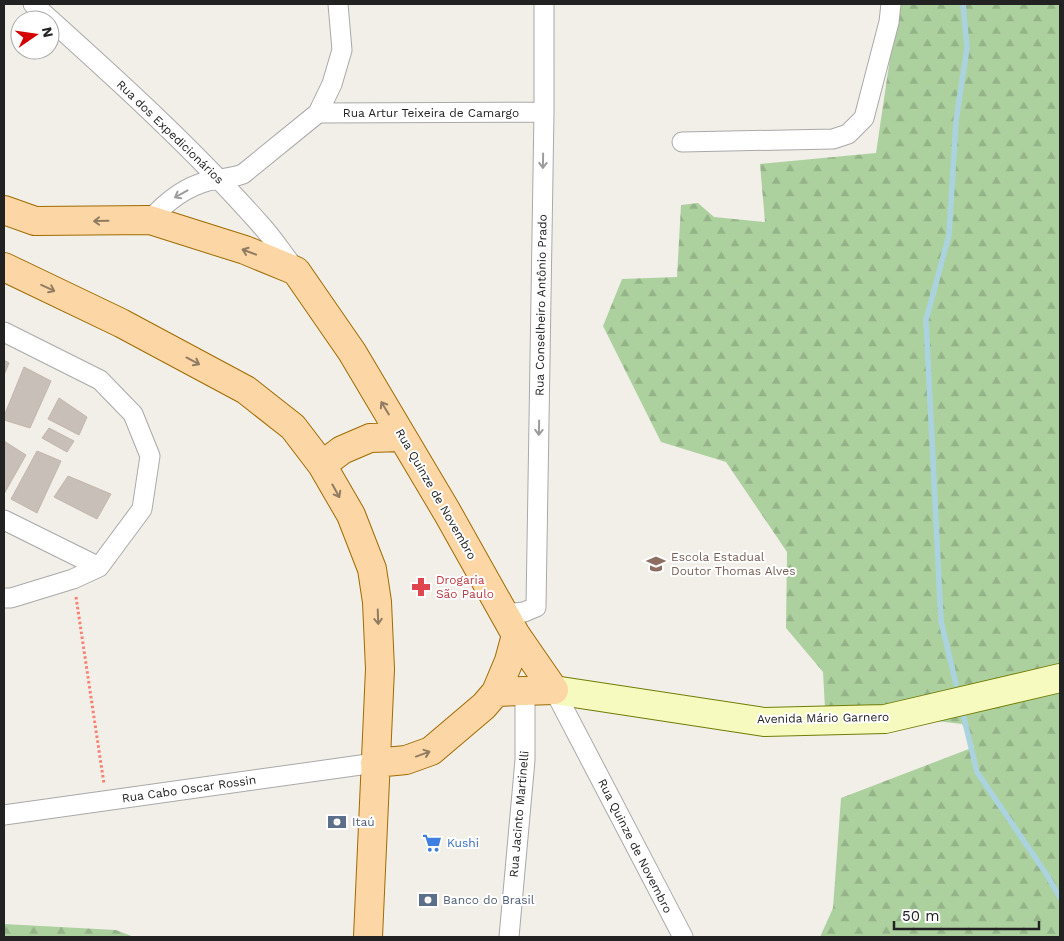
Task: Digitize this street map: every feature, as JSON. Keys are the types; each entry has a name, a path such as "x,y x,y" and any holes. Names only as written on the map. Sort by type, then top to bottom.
{"main road":[{"path":"4,210 35,221 150,220 246,250 296,271"},
{"path":"4,267 121,322 246,390 292,427 322,465 350,515 372,569 377,602 380,668 368,937"},
{"name":"Rua Quinze de Novembro","path":"296,271 352,352 447,512 510,624 554,690"},
{"path":"322,465 342,450 370,438 402,437"},
{"path":"375,762 406,760 431,751 484,706 496,692 509,661 510,624"},
{"name":"Avenida Mário Garnero","path":"554,690 764,722 885,719 1060,678"},
{"path":"496,692 554,690"}],"street":[{"name":"Rua dos Expedicionários","path":"32,4 140,101 219,180 261,225 296,271"},
{"path":"150,220 162,206 198,185 243,174 318,113 332,84 342,50 338,4"},
{"name":"Rua Conselheiro Antônio Prado","path":"510,624 524,612 536,607 544,4"},
{"path":"682,142 834,139 848,134 864,118 889,22 891,4"},
{"name":"Rua Artur Teixeira de Camargo","path":"318,113 544,112"},
{"path":"4,332 100,380 133,414 150,456 142,509 99,567 73,579 11,598 4,598"},
{"path":"4,520 99,567"},
{"name":"Rua Quinze de Novembro","path":"554,690 683,937"},
{"name":"Rua Jacinto Martinelli","path":"509,937 525,760 525,691"},
{"name":"Rua Cabo Oscar Rossin","path":"4,814 375,762"}],"path":[{"path":"73,579 106,800"}],"green space":[{"path":"898,4 1060,4 1060,937 820,937 833,908 841,798 974,747 962,724 825,708 823,672 786,628 787,552 726,462 661,442 603,326 622,279 677,277 681,205 698,203 714,217 765,222 760,164 876,153"},
{"path":"4,924 116,930 134,937 4,937"}],"building":[{"path":"4,360 9,363 4,375"},
{"path":"24,367 51,381 30,428 4,420"},
{"path":"59,398 87,417 79,435 48,419"},
{"path":"49,428 74,441 67,452 42,438"},
{"path":"4,441 26,455 4,494"},
{"path":"37,451 61,461 37,513 11,499"},
{"path":"68,476 111,494 97,519 54,497"}],"waterway":[{"path":"956,684 941,621 926,320 949,235 956,121 967,48 963,4"},
{"path":"964,718 977,772 1047,875 1060,898"}],"place":[{"name":"Escola Estadual Doutor Thomas Alves","path":"656,564"},
{"name":"Drogaria São Paulo","path":"421,587"},
{"name":"Itaú","path":"337,822"},
{"name":"Kushi","path":"432,843"},
{"name":"Banco do Brasil","path":"428,900"}]}
